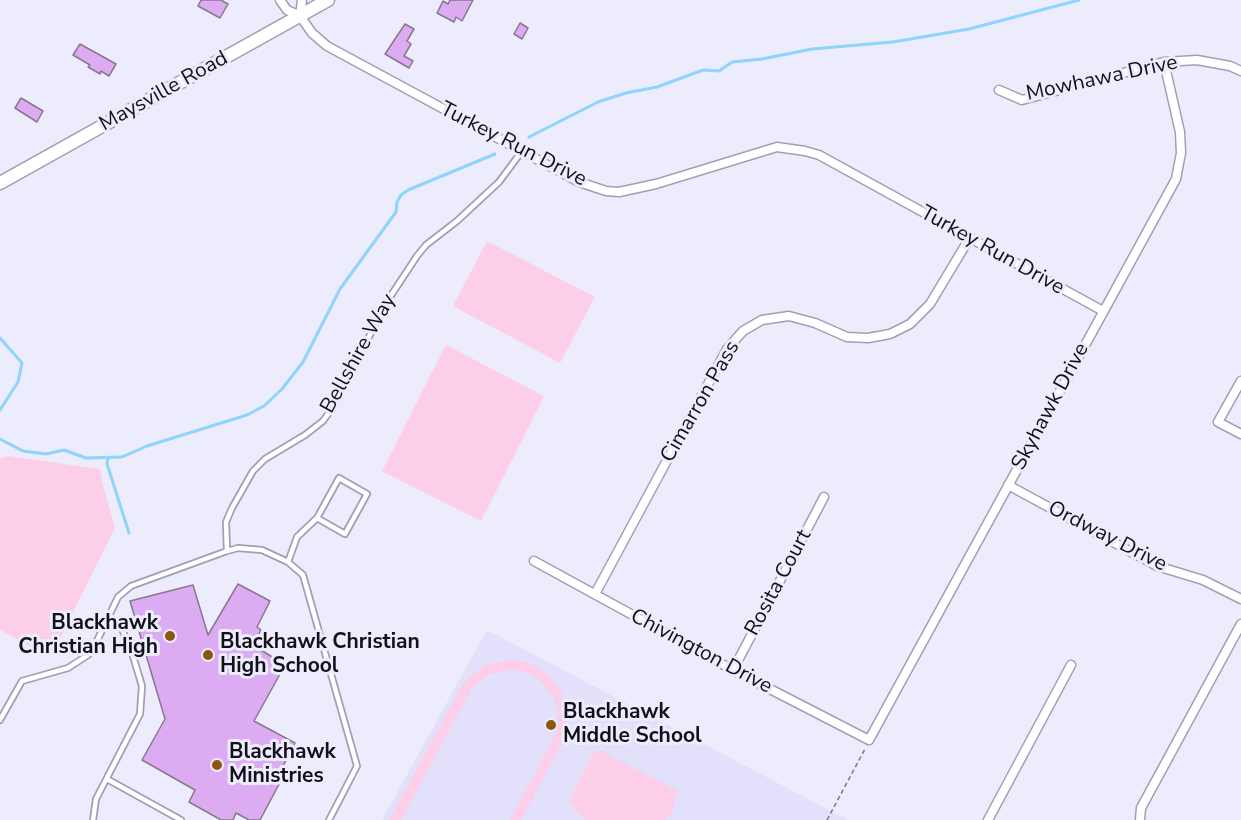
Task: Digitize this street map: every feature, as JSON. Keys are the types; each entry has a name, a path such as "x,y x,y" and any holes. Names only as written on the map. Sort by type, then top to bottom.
{"main road":[{"name":"Maysville Road","path":"0,183 328,0"}],"street":[{"name":"Turkey Run Drive","path":"280,0 287,10 300,16 312,33 327,46 579,182 606,191 619,192 656,184 777,147 789,147 819,155 1102,311"},
{"path":"300,16 302,0"},
{"name":"Mowhawa Drive","path":"999,90 1022,100 1164,62 1197,60 1230,66 1241,71"},
{"name":"Skyhawk Drive","path":"869,740 1176,179 1182,153 1180,132 1164,62"},
{"name":"Cimarron Pass","path":"595,594 727,349 743,331 762,320 789,316 815,323 847,337 868,338 890,334 910,324 930,304 969,239"},
{"path":"1241,381 1218,422 1241,434"},
{"name":"Ordway Drive","path":"1008,485 1158,566 1203,580 1241,599"},
{"name":"Rosita Court","path":"733,670 824,496"},
{"name":"Chivington Drive","path":"534,561 733,670 869,740"},
{"path":"1140,820 1141,808 1241,624"},
{"path":"988,820 1071,665"}],"lane":[{"name":"Bellshire Way","path":"228,551 226,522 253,471 265,459 323,421 331,410 387,300 417,256 426,245 457,221 499,182 522,151"},
{"path":"288,562 297,537 317,518 339,478 367,494 345,534 317,518"},
{"path":"0,720 22,681 68,668 88,655 118,597 131,586 238,548 262,550 288,562 303,575 357,766 329,820"},
{"path":"93,820 96,799 140,714 142,686 133,656 122,629 108,616"},
{"path":"107,779 181,820"}],"path":[{"path":"827,820 869,740"}],"shaded area":[{"path":"487,241 595,297 560,363 453,306"},
{"path":"446,345 544,396 481,521 382,471"},
{"path":"8,456 100,469 115,528 56,647 40,652 0,630 0,459"},
{"name":"Blackhawk Middle School","path":"487,630 848,820 382,820"},
{"path":"512,660 530,663 552,678 562,693 568,711 565,737 521,820 510,820 552,741 557,727 558,712 554,697 540,680 527,673 512,670 490,674 472,688 401,820 389,820 464,682 485,665"},
{"path":"599,750 678,791 671,813 665,820 586,820 580,815 569,801 593,753"}],"building":[{"path":"201,0 221,0 228,4 220,18 198,6"},
{"path":"450,0 473,0 462,21 456,17 454,22 437,13 443,1 448,4"},
{"path":"520,23 528,28 522,39 514,34"},
{"path":"405,24 414,29 407,41 411,44 404,56 413,61 409,68 385,54"},
{"path":"80,44 116,64 109,76 88,67 90,65 73,55"},
{"path":"21,98 43,111 37,122 15,108"},
{"path":"238,584 270,601 257,627 261,630 253,645 285,665 254,721 295,743 281,770 285,773 260,820 249,820 236,813 233,820 221,820 189,802 195,790 142,760 165,719 130,601 193,585 208,635"}],"waterway":[{"path":"529,137 598,102 626,93 657,87 703,70 719,71 732,62 762,59 812,49 893,42 969,29 1079,0"},
{"path":"0,439 23,451 46,454 64,450 86,458 122,457 147,446 247,415 264,406 282,389 303,362 340,289 396,212 397,202 401,195 495,154"},
{"path":"0,338 22,363 18,382 0,410"},
{"path":"108,458 107,464 129,533"}],"place":[{"name":"Blackhawk Christian High","path":"170,636"},
{"name":"Blackhawk Christian High School","path":"208,655"},
{"name":"Blackhawk Middle School","path":"551,725"},
{"name":"Blackhawk Ministries","path":"217,765"}]}
